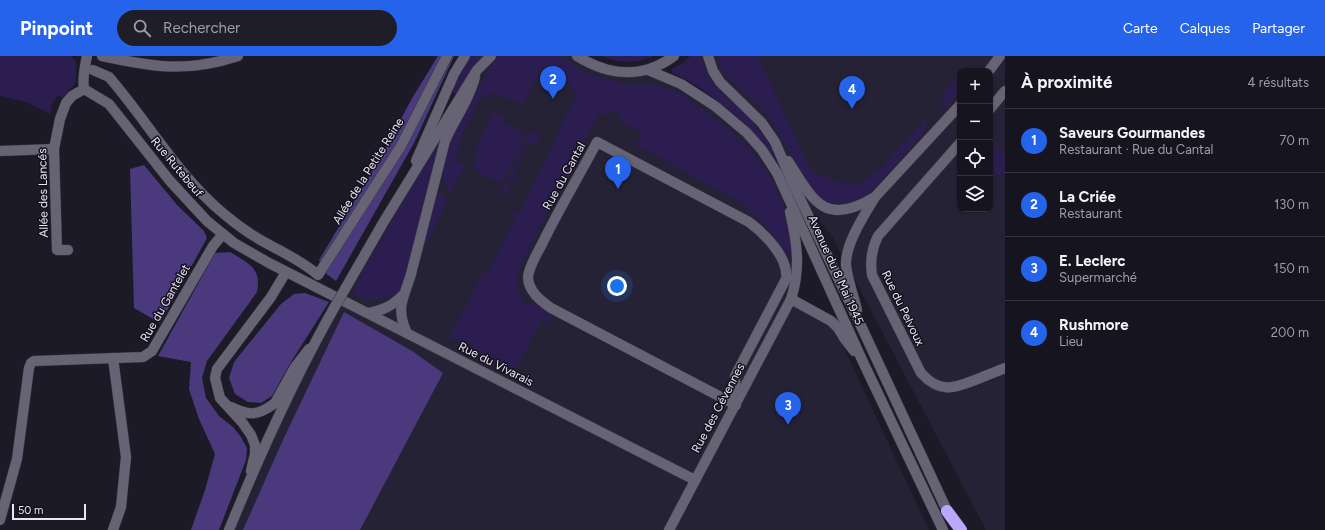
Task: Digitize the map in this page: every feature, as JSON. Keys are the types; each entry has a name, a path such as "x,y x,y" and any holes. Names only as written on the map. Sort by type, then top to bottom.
{"highway":[{"path":"947,511 961,530"}],"street":[{"path":"84,89 84,75 87,56"},
{"path":"102,56 150,66 170,67 217,63 238,56"},
{"name":"Allée de la Petite Reine","path":"93,70 109,77 206,199 254,237 297,259 318,275 401,146 447,56"},
{"path":"403,191 451,81 465,56"},
{"path":"229,530 247,487 315,341 403,191 477,70 491,56"},
{"path":"577,56 591,64 605,69 623,72 648,70 666,62 674,56"},
{"name":"Avenue du 8 Mai 1945","path":"708,56 713,70 720,82 762,123 775,142 792,184 862,328 956,530"},
{"path":"991,68 1000,56"},
{"path":"407,333 401,321 403,295 411,274 445,141 469,95 477,70"},
{"name":"Avenue du 8 Mai 1945","path":"648,70 681,84 715,106 747,133 777,173 863,362 943,530"},
{"name":"Allée des Lancés","path":"68,250 57,250 54,149 60,119 66,102 72,96 84,89"},
{"name":"Rue Rutebeuf","path":"84,89 109,104 170,181 207,221 234,243 286,272"},
{"path":"993,105 1005,91"},
{"path":"862,328 846,264 849,247 855,232 875,197 957,108"},
{"name":"Rue du Cantal","path":"597,142 749,222 768,239 785,264 787,272 786,279 735,376 736,405 551,308 536,295 530,287 528,278 531,267 548,231 597,142"},
{"path":"775,142 812,198 823,207 835,211 848,209 859,206 875,197"},
{"name":"Rue du Pelvoux","path":"957,146 878,236 874,245 871,267 872,275 921,373 928,380 938,386 949,388 957,387 1005,368"},
{"path":"0,151 54,149"},
{"name":"Rue des Cévennes","path":"669,530 791,299 796,281 797,268 795,234 784,187"},
{"name":"Rue du Gantelet","path":"0,520 18,458 28,368 30,363 143,357 152,351 213,246 222,234"},
{"path":"247,487 254,463 255,445 251,435 229,406 220,398 215,378 217,369 271,297 286,272"},
{"name":"Rue du Vivarais","path":"286,272 695,480"},
{"path":"368,313 381,310 393,304 403,295"},
{"path":"791,299 831,321 838,328 863,362"},
{"path":"229,406 243,413 256,413 275,403 295,367 315,341"},
{"path":"113,358 126,457 121,507 113,530"}],"shaded area":[{"path":"0,56 70,56 76,61 76,82 63,98 58,95 52,104 50,114 26,102 0,96"},
{"path":"438,56 454,56 414,143 336,281 324,272 319,260 382,155 411,100"},
{"path":"471,56 485,56 458,93 454,93 452,90"},
{"path":"498,56 571,56 578,61 648,73 679,87 714,110 746,136 760,152 781,189 792,234 795,305 828,323 841,342 929,530 232,530 316,345 436,137 479,74"},
{"path":"499,56 561,56 585,72 598,77 624,83 649,83 675,90 726,127 744,143 757,158 770,178 781,199 787,215 792,252 785,254 772,234 740,202 636,145 642,133 620,121 622,117 610,110 606,116 599,113 520,268 518,284 523,301 526,306 532,301 552,316 549,323 542,320 516,368 510,367 476,350 468,343 459,339 448,340 484,272 487,273 516,217 510,214 512,211 518,214 577,94 567,88 569,84 542,68 523,104 510,98 509,100 492,91 488,99 481,96 461,136 456,162 464,164 461,174 452,191 449,191 444,181 443,168 447,153 468,106 491,66"},
{"path":"601,56 653,56 647,59 627,62"},
{"path":"690,56 700,56 709,77 718,90 747,115 767,141 779,161 778,163 754,133 727,108 695,84 672,73 672,69 684,62"},
{"path":"693,56 1005,56 1005,530 986,530 832,236 691,69"},
{"path":"716,56 758,56 808,165 816,173 839,182 862,183 880,169 928,117 926,128 921,137 870,191 850,204 840,205 829,203 819,196 808,183 768,117 756,102 729,79 721,68"},
{"path":"957,80 957,95 944,109 941,103 945,91"},
{"path":"496,113 505,118 504,123 526,135 501,183 475,170 474,167 478,145 492,114"},
{"path":"532,130 538,134 540,138 536,145 529,142 513,174 519,178 518,181 511,178 506,187 513,191 509,194 501,191"},
{"path":"440,138 443,140 406,277 398,294 393,299 389,297 374,300 362,298 352,294 357,285 357,281"},
{"path":"993,140 999,151 1005,155 1005,173 993,178"},
{"path":"144,165 177,205 204,231 207,238 160,323 134,308 130,169"},
{"path":"437,189 447,200 447,202 419,259"},
{"path":"230,252 252,267 257,277 257,292 207,361 202,378 206,398 219,416 233,427 247,448 246,460 219,530 191,530 205,490 215,454 199,419 189,389 191,362 158,356 215,253"},
{"path":"305,293 329,302 291,362 272,396 261,403 248,402 235,394 229,378 234,362 281,304 294,294"},
{"path":"344,312 412,351 443,373 360,530 243,530 282,442"}],"place":[{"name":"La Criée","path":"553,99"},
{"name":"Rushmore","path":"852,109"},
{"name":"Saveurs Gourmandes","path":"618,189"},
{"name":"E. Leclerc","path":"788,425"}]}
